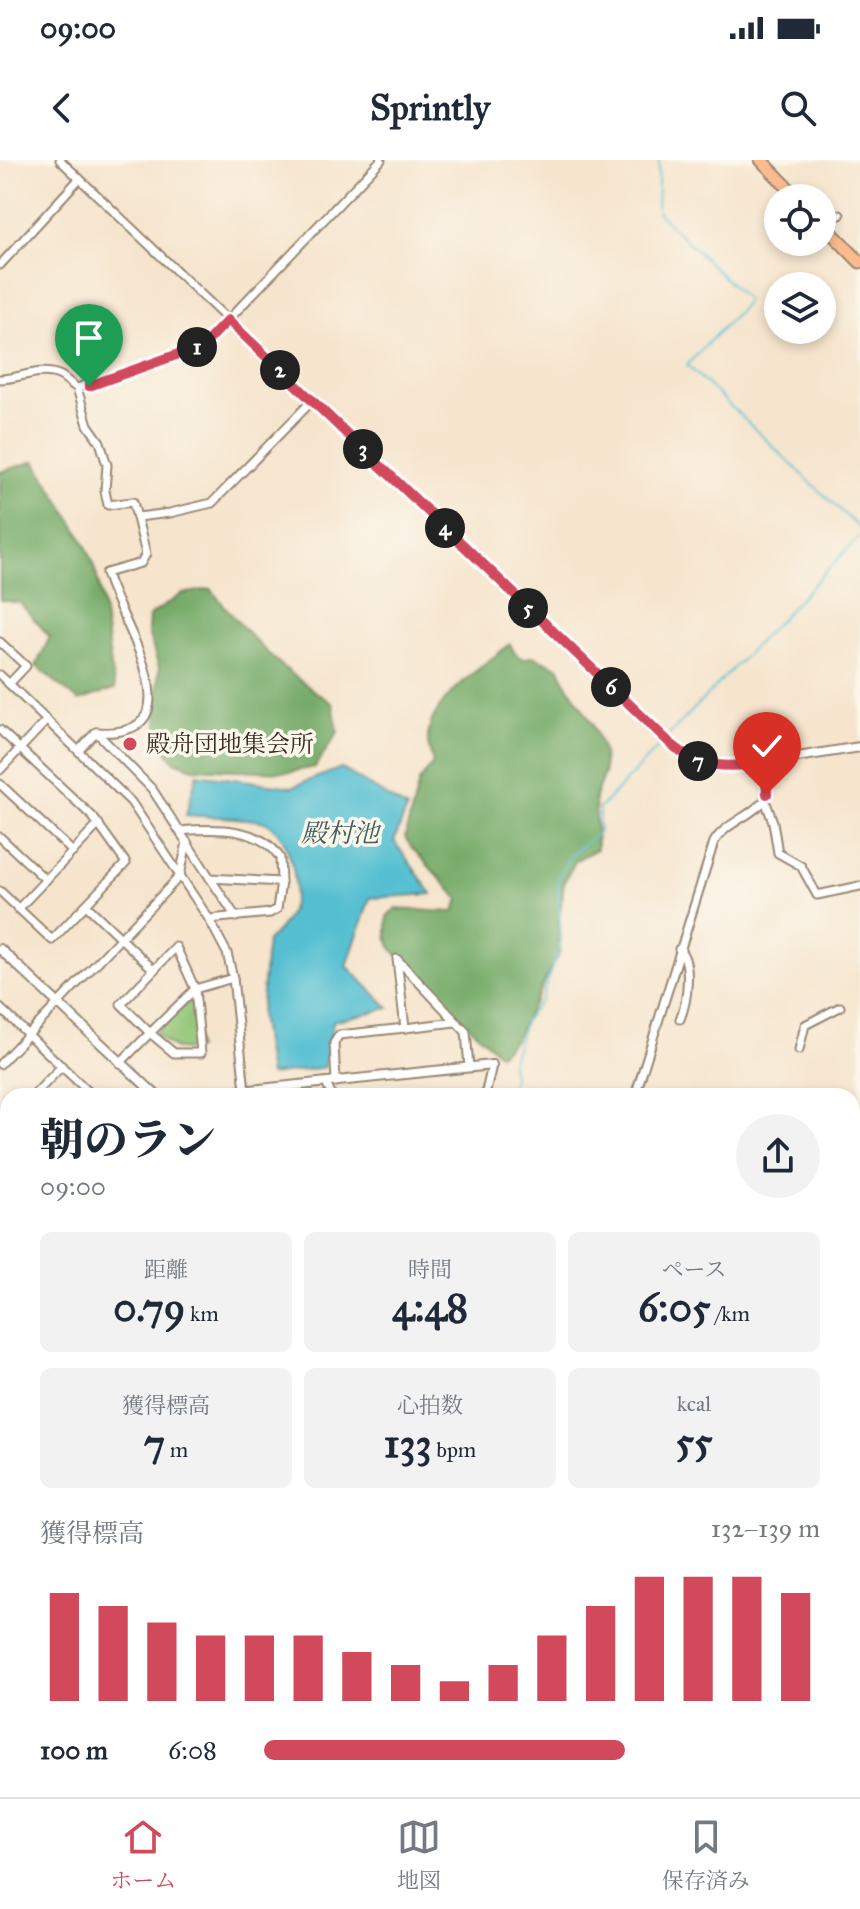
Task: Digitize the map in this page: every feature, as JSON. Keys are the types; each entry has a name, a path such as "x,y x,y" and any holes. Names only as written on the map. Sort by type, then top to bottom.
{"highway":[{"path":"761,160 784,184"},
{"path":"836,236 860,262"}],"street":[{"path":"60,160 679,751 706,764 734,767 860,747"},
{"path":"0,379 51,373 77,388 204,345 381,160"},
{"path":"0,265 79,179"},
{"path":"836,216 840,215"},
{"path":"77,388 88,425 100,442 107,465 105,491 108,505 133,502 138,517 146,554 144,560 106,573 149,679 149,701 145,714 134,727 120,732 96,732 79,750"},
{"path":"138,517 212,503 312,401"},
{"path":"0,642 26,666 9,684"},
{"path":"0,675 131,802 209,919 227,953 233,978 245,1088"},
{"path":"0,770 47,720"},
{"path":"0,730 99,824 126,863 52,940 0,891"},
{"path":"96,732 141,777 236,917"},
{"path":"765,763 765,800 773,822 778,853 801,866 817,895 860,886"},
{"path":"0,784 73,852"},
{"path":"637,1088 716,837 753,813 765,800"},
{"path":"18,909 99,824"},
{"path":"180,831 208,828 231,831 263,840 280,858 279,905 274,911 209,919"},
{"path":"0,837 46,880"},
{"path":"0,1064 180,876 187,842"},
{"path":"210,878 281,882"},
{"path":"86,905 154,970"},
{"path":"176,947 195,989 201,1053 174,1053 121,1004 176,947"},
{"path":"0,949 148,1088"},
{"path":"679,949 684,954 687,982 680,1019"},
{"path":"405,1028 397,959 466,1032 469,1067"},
{"path":"120,1063 195,989 233,978"},
{"path":"799,1050 805,1025 840,1007"},
{"path":"0,1008 85,1088"},
{"path":"336,1082 334,1043 339,1035 455,1022"},
{"path":"268,1088 492,1065 487,1088"},
{"path":"41,1088 62,1066"},
{"path":"326,1083 328,1088"}],"green space":[{"path":"35,461 84,542 95,570 102,604 115,689 79,701 36,666 50,637 20,603 0,600 0,472"},
{"path":"211,589 267,652 333,704 338,732 315,767 290,772 193,768 174,761 159,741 156,706 159,668 148,632 149,616 182,594"},
{"path":"510,644 515,654 524,659 533,656 560,668 563,678 592,723 603,751 604,773 595,797 597,849 576,860 564,882 559,920 560,951 515,1039 499,1054 392,949 387,937 387,916 396,909 454,912 459,899 405,837 419,782 433,763 428,738 438,710 473,673"},
{"path":"192,999 197,1048 175,1049 156,1032"}],"water":[{"name":"殿村池","path":"341,768 407,809 394,841 432,894 370,898 347,966 389,1008 333,1021 325,1067 269,1075 260,1015 267,941 284,923 295,893 293,870 285,843 272,826 261,821 186,815 197,774 292,787"}],"waterway":[{"path":"659,160 657,212 746,299 745,304 687,365 860,529"},
{"path":"668,736 860,536"},
{"path":"510,1088 513,1078 511,1063 525,1020 540,1001 561,942 558,878 570,855 599,832 599,809 664,741"}],"place":[{"name":"殿舟団地集会所","path":"130,744"}],"route":[{"path":"89,386 204,345 228,320 671,744 706,764 734,767 765,763 767,794"}]}
